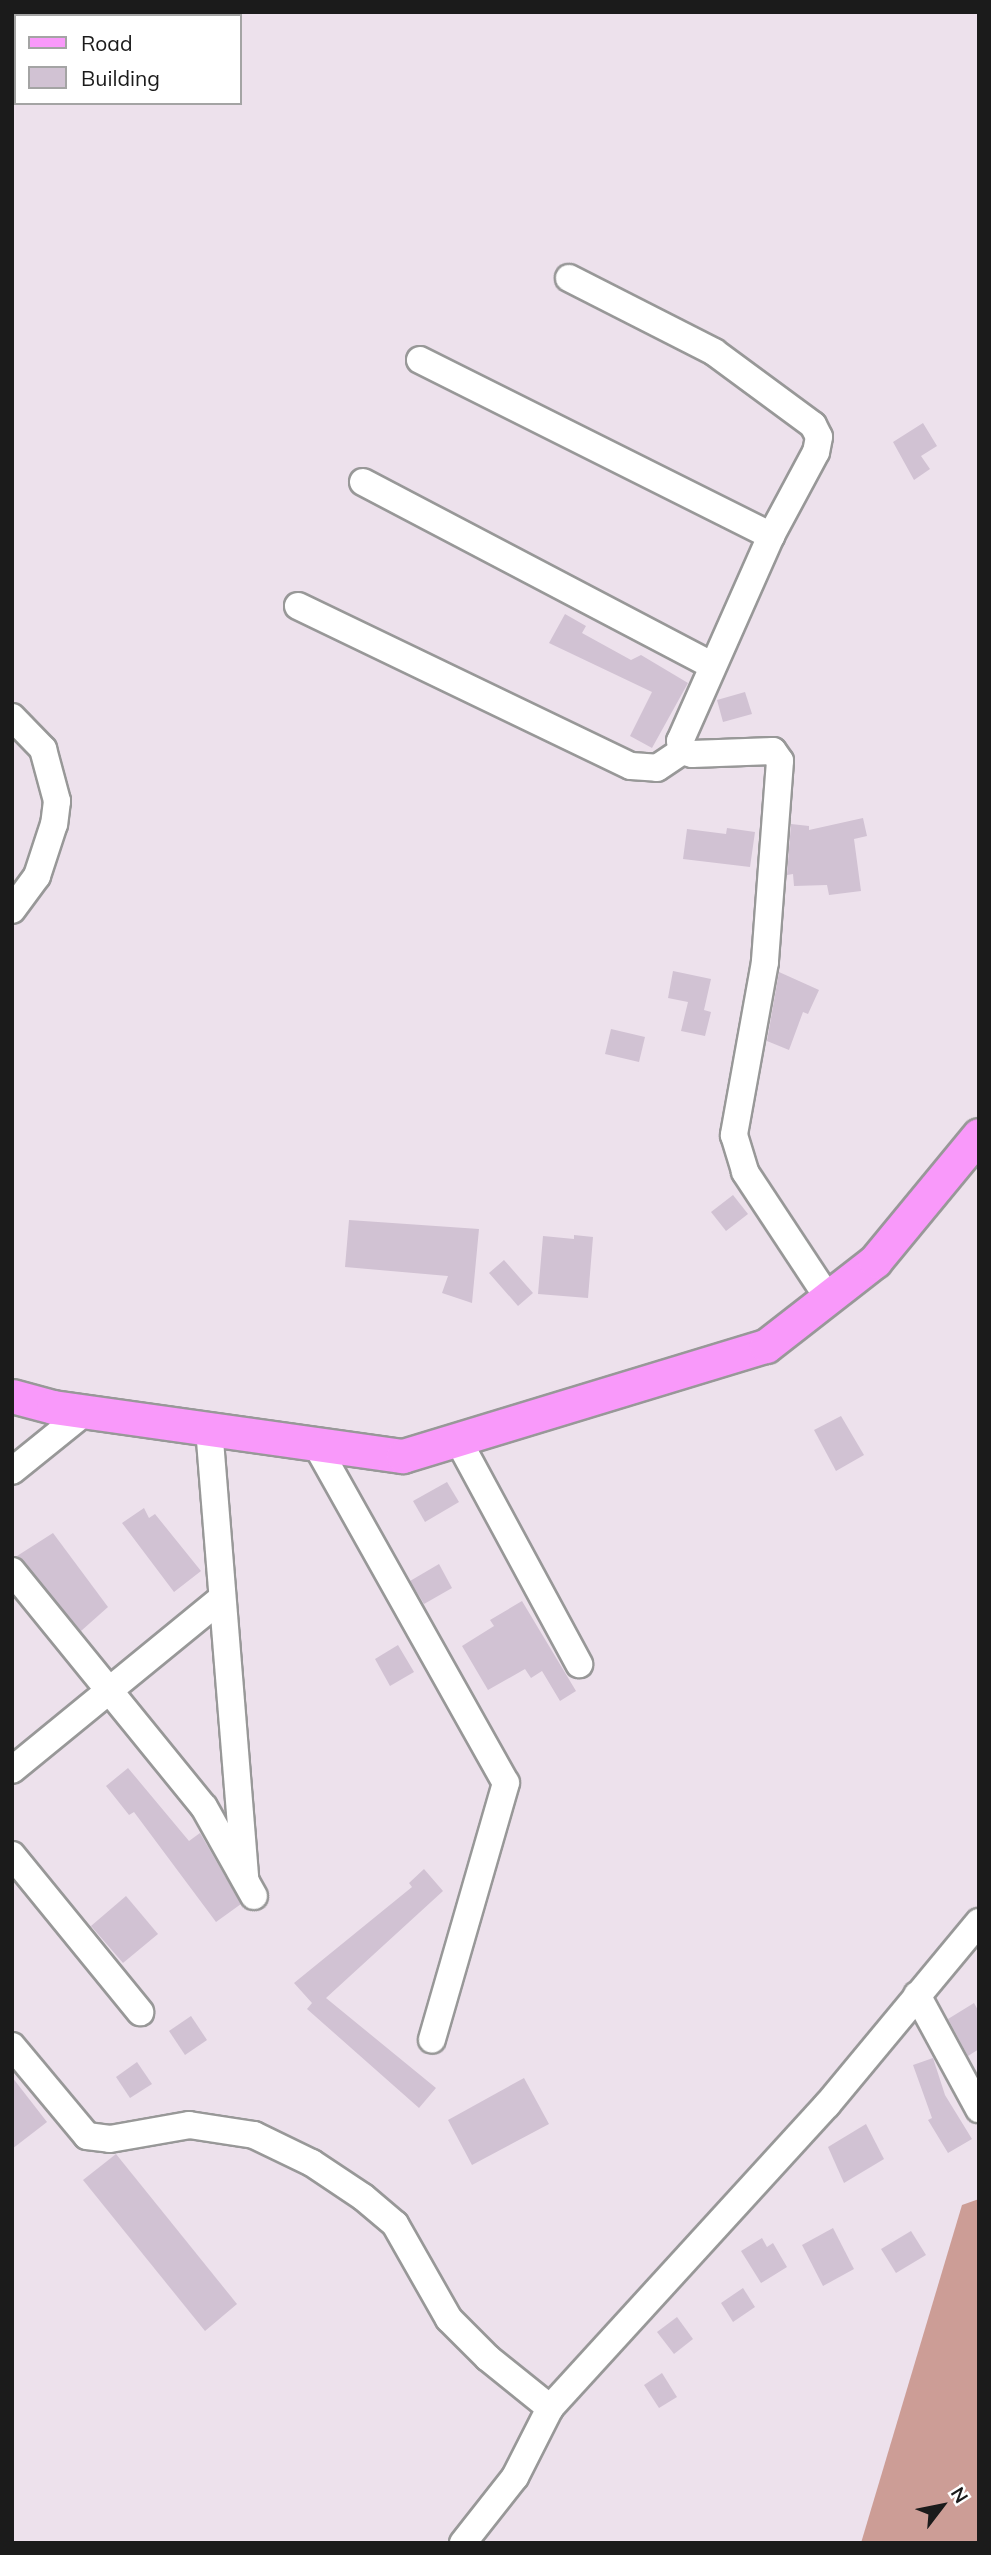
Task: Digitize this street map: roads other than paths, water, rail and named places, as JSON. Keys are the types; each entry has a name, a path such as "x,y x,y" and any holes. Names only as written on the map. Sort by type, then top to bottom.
{"main road":[{"path":"12,1396 85,1412 314,1441 403,1456 766,1346 875,1261 979,1135"}],"street":[{"path":"569,278 714,352 813,425 819,437 816,452 771,536 712,665 680,741 682,751"},
{"path":"420,360 771,536"},
{"path":"363,482 712,665"},
{"path":"298,606 631,766 657,768 682,751"},
{"path":"12,717 43,749 57,801 54,824 37,876 12,910"},
{"path":"682,751 692,754 773,751 780,761 765,962 734,1135 745,1172 828,1298"},
{"path":"12,1471 85,1412"},
{"path":"12,1571 204,1807 249,1887 209,1428"},
{"path":"457,1440 579,1664"},
{"path":"314,1441 506,1783 432,2040"},
{"path":"12,1770 222,1598"},
{"path":"12,1855 140,2012"},
{"path":"463,2543 515,2477 550,2408 827,2105 979,1922"},
{"path":"917,1995 979,2109"},
{"path":"16,2056 87,2136 110,2139 189,2125 254,2135 313,2163 353,2190 395,2224 449,2319 488,2358 550,2408"}]}
